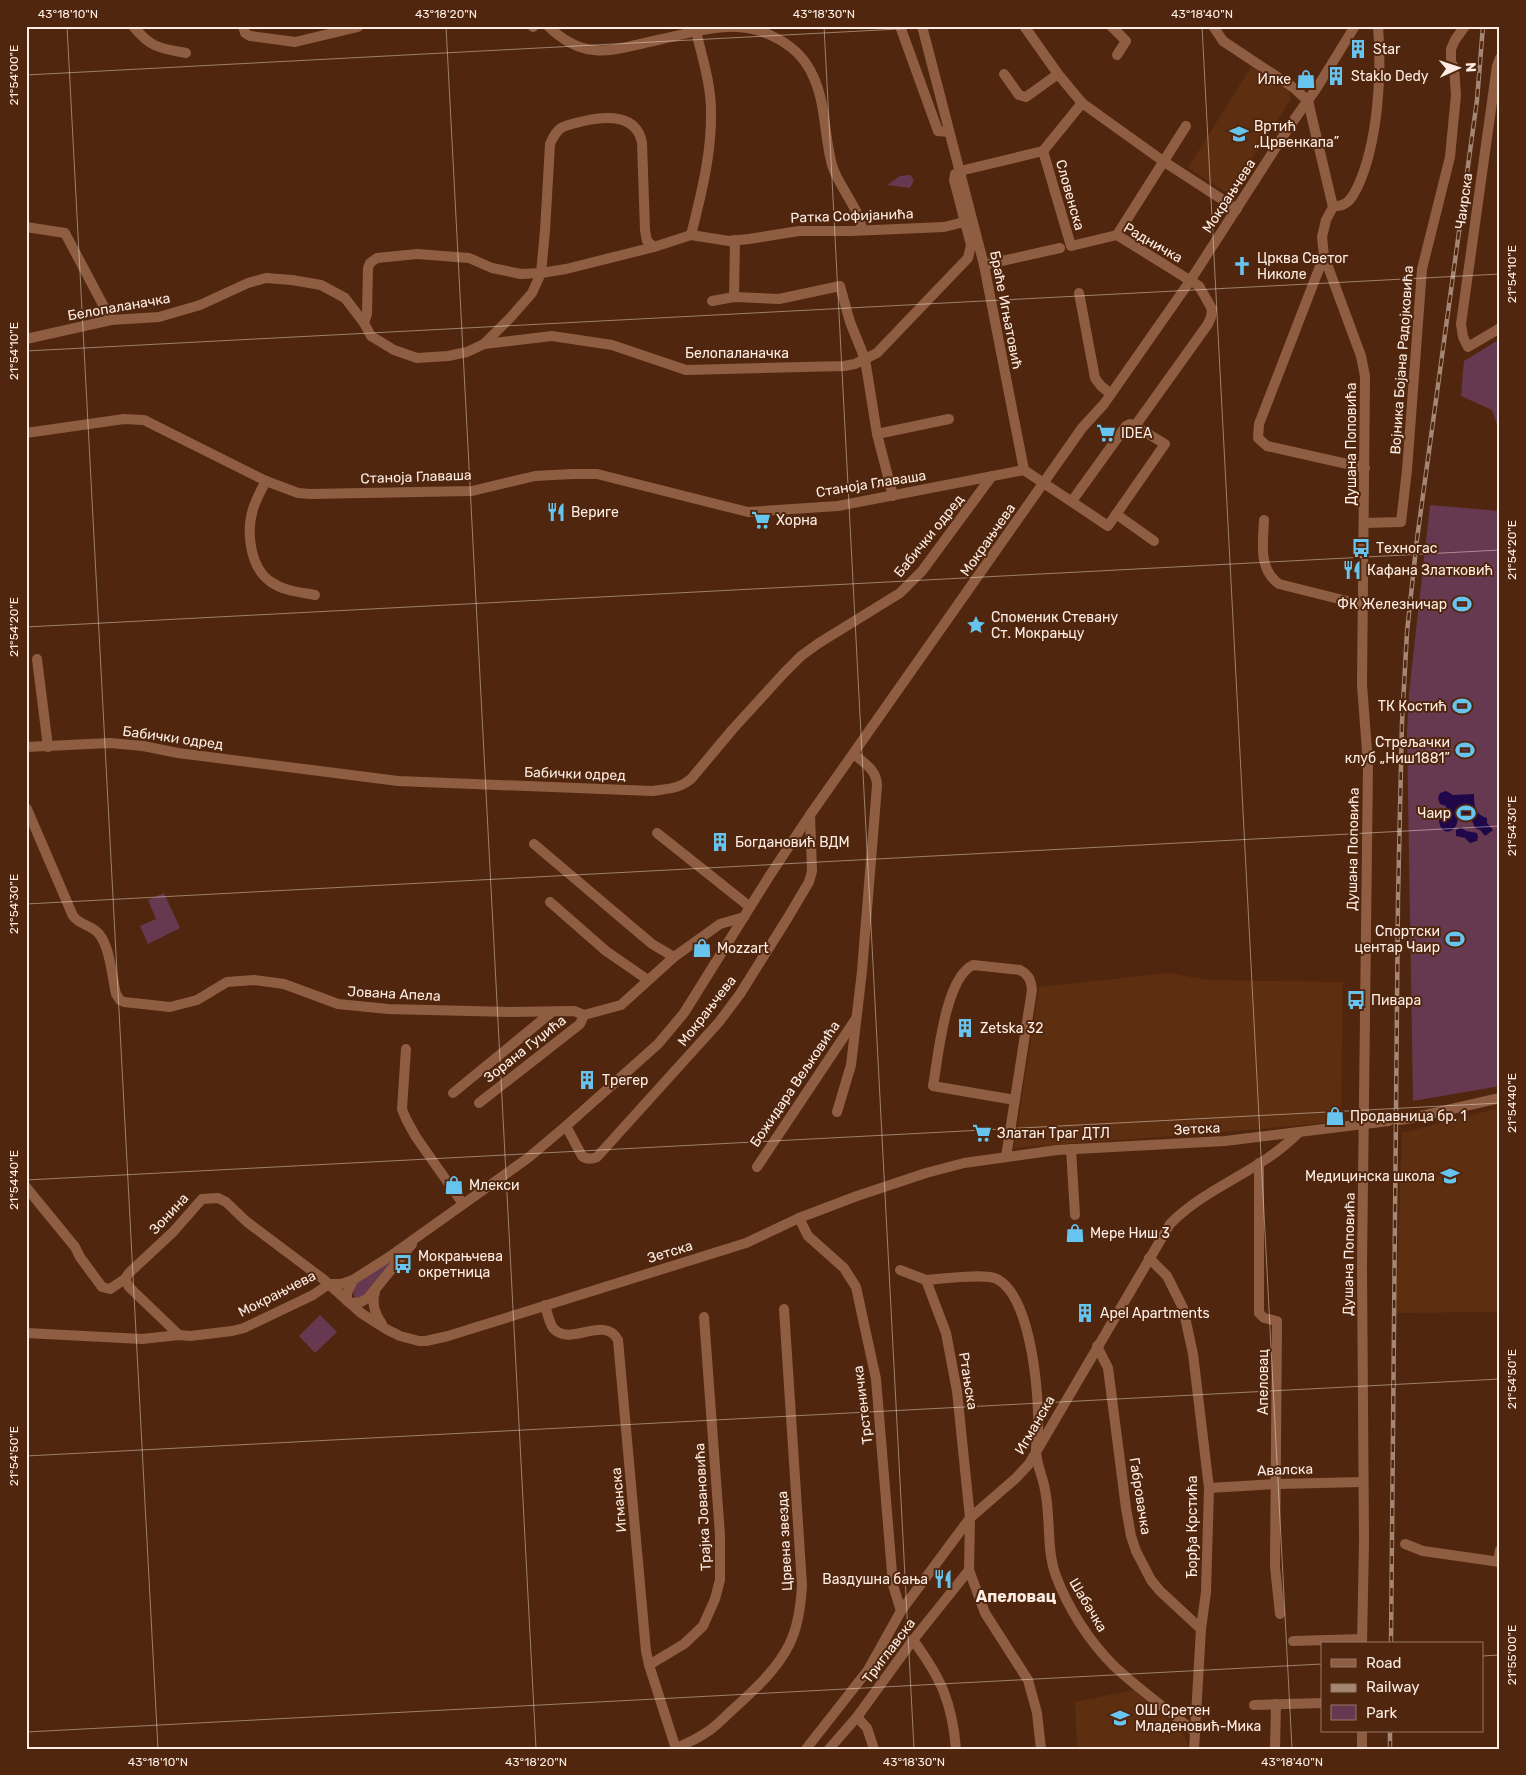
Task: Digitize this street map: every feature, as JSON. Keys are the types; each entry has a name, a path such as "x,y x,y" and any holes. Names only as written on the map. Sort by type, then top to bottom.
{"street":[{"path":"133,26 151,45 186,53"},
{"path":"243,26 245,34 250,36 295,42 358,27"},
{"path":"548,26 575,45 596,50 624,48 714,27 734,26 769,34 797,52 814,77 821,101 833,166 862,230"},
{"path":"900,26 938,131 949,132"},
{"name":"Браће Игњатовић","path":"922,26 984,265 1024,470"},
{"path":"1024,26 1058,74 1082,103 1163,162 1238,209"},
{"path":"1111,26 1126,41 1117,55"},
{"path":"1213,26 1223,42 1294,88 1308,101 1333,206 1345,204 1354,194 1369,158 1378,98 1380,47 1378,26"},
{"name":"Мокрањчева","path":"353,1280 419,1236 528,1158 658,1044 684,1013 810,815 1082,428 1111,394 1190,281 1355,26"},
{"name":"Војника Бојана Радојковића","path":"1364,523 1401,522 1408,470 1422,269 1450,157 1456,95 1451,49 1465,26"},
{"path":"692,236 704,182 711,134 707,81 696,31"},
{"name":"Чаирска","path":"1500,58 1497,66 1461,324 1463,337 1468,347 1500,328"},
{"path":"1004,74 1019,95 1026,97 1058,74"},
{"name":"Словенска","path":"960,171 1043,151 1082,103"},
{"path":"484,344 532,294 541,273 550,144 560,128 572,123 601,117 623,119 640,132 645,230 647,241 654,247"},
{"path":"1116,235 1186,126"},
{"name":"Словенска","path":"1043,151 1071,246"},
{"name":"Белопаланачка","path":"26,339 111,320 159,317 200,305 248,283 266,278 321,285 344,298 372,336 394,350 417,358 448,356 467,352 484,344 552,336 612,345 686,370 844,366 866,359 877,353 968,258 971,245 954,180 955,174 960,171"},
{"name":"Душана Поповића","path":"1293,1641 1362,1642 1364,1542 1362,1482 1364,1123 1368,764 1362,685 1365,468 1364,368 1362,356 1324,256 1322,237 1326,220 1333,206"},
{"name":"Ратка Софијанића","path":"364,323 367,314 368,268 370,263 377,258 417,254 445,255 469,258 492,268 521,274 541,273 566,269 692,236 729,241 799,231 944,227 964,222"},
{"path":"26,227 65,233 111,320"},
{"name":"Радничка","path":"1071,246 1116,235 1190,281"},
{"path":"734,297 735,240"},
{"path":"984,265 1060,248"},
{"path":"1324,256 1259,424 1258,438 1267,446 1365,468"},
{"path":"1135,426 1208,324 1212,313 1210,304 1199,286 1190,281"},
{"path":"712,302 734,297 778,299 840,286 850,322 866,359 877,434 893,496"},
{"path":"1079,292 1096,378 1101,386 1111,394"},
{"name":"Станоја Главаша","path":"26,433 124,418 144,420 266,481 298,493 472,491 535,476 597,474 748,512 838,506 1024,470"},
{"path":"877,434 949,419"},
{"path":"1024,470 1108,526 1165,444 1135,426 1130,424 1126,426 1072,501"},
{"name":"Бабички одред","path":"26,747 110,742 178,753 398,781 652,790 675,788 684,785 691,779 732,730 801,656 900,593 922,571 992,476"},
{"path":"266,481 257,496 250,524 250,537 256,562 268,580 276,585 284,589 315,595"},
{"path":"1116,514 1154,541"},
{"path":"1264,520 1263,556 1265,568 1271,578 1279,584 1363,605"},
{"path":"37,659 48,747"},
{"name":"Божидара Вељковића","path":"837,1112 851,1065 857,1017 877,780 873,771 854,754"},
{"name":"Јована Апела","path":"27,809 73,916 79,923 94,930 103,941 116,994 124,1002 170,1007 197,1000 227,982 254,980 284,984 338,1004 388,1009 574,1011 584,1015 621,1005 674,957 720,924 744,917"},
{"name":"Мокрањчева","path":"566,1126 582,1156 586,1159 597,1157 719,1022 745,986 809,882 813,861 810,815"},
{"path":"657,833 750,907"},
{"path":"534,844 652,944 674,957"},
{"path":"550,902 606,952 648,980"},
{"path":"1006,1157 1015,1100 1032,990 1031,981 1027,974 1020,970 973,965 968,967 961,976 948,1002 934,1086 1015,1100"},
{"path":"453,1093 552,1012"},
{"name":"Зорана Гуџића","path":"479,1103 580,1024 584,1015"},
{"name":"Божидара Вељковића","path":"757,1167 857,1017"},
{"path":"406,1049 402,1103 406,1119 416,1137 463,1204"},
{"name":"Зетска","path":"349,1302 386,1329 408,1339 426,1341 746,1243 799,1218 857,1196 926,1173 964,1163 1070,1149 1225,1141 1412,1118 1500,1098"},
{"name":"Игманска","path":"806,1749 868,1670 901,1611 970,1518 1016,1478 1029,1464 1170,1224 1189,1207 1285,1147 1299,1132"},
{"path":"1070,1149 1075,1215"},
{"name":"Апеловац","path":"1259,1163 1259,1313 1264,1318 1277,1321 1275,1566 1280,1614"},
{"path":"26,1187 75,1248 102,1287 110,1289 125,1280 129,1287 179,1334"},
{"name":"Зонина","path":"125,1280 129,1273 173,1232 202,1200 218,1198 226,1202 247,1222 329,1284 349,1302"},
{"name":"Трстеничка","path":"799,1218 808,1236 844,1268 856,1288 876,1378 892,1585 901,1611"},
{"name":"Мокрањчева","path":"349,1302 365,1301 419,1236"},
{"name":"Ђорђа Крстића","path":"1149,1258 1167,1276 1183,1308 1193,1354 1209,1488 1206,1592 1201,1629 1194,1749"},
{"path":"900,1270 926,1280 985,1276 998,1280 1009,1290 1020,1309 1033,1351 1038,1426 1036,1450"},
{"path":"329,1284 341,1284 353,1280"},
{"path":"349,1302 347,1293 353,1280"},
{"name":"Ртањска","path":"926,1280 946,1333 957,1391 970,1518 970,1570 985,1613 1028,1680 1037,1714 1041,1749"},
{"name":"Мокрањчева","path":"26,1333 142,1338 179,1334 190,1336 244,1328 313,1294 329,1284"},
{"path":"374,1292 374,1309 386,1329"},
{"name":"Игманска","path":"545,1305 551,1326 559,1332 570,1335 604,1330 616,1335 618,1340 646,1651 676,1748"},
{"name":"Црвена звезда","path":"676,1748 695,1740 712,1729 746,1697 779,1662 789,1645 796,1627 802,1585 784,1309"},
{"name":"Трајка Јовановића","path":"649,1665 684,1644 702,1626 715,1599 720,1580 720,1535 704,1317"},
{"name":"Габровачка","path":"1097,1346 1108,1368 1126,1508 1136,1551 1151,1580 1160,1592 1201,1629"},
{"name":"Шабачка","path":"1036,1450 1037,1464 1045,1490 1050,1546 1055,1575 1068,1601 1093,1642 1113,1664 1195,1732"},
{"name":"Авалска","path":"1209,1488 1362,1482"},
{"path":"1404,1544 1423,1551 1499,1562 1500,1550"},
{"name":"Триглавска","path":"829,1749 857,1717 913,1640 970,1570"},
{"path":"913,1640 930,1663 947,1696 955,1729 956,1749"},
{"path":"1254,1705 1321,1703"},
{"path":"1275,1749 1276,1704"},
{"path":"857,1717 867,1728 874,1749"},
{"path":"1362,1732 1362,1749"}],"shaded area":[{"name":"Вртић „Црвенкапа”","path":"1251,67 1289,91 1290,101 1229,194 1188,168"},
{"path":"1446,791 1453,795 1474,794 1476,809 1480,815 1487,818 1487,823 1493,830 1485,836 1480,830 1475,828 1471,820 1467,817 1461,817 1452,830 1444,831 1439,820 1443,814 1447,813 1446,806 1440,804 1438,798 1440,793"},
{"path":"1461,827 1466,831 1477,833 1477,841 1470,843 1465,838 1456,836 1456,830"},
{"path":"1170,973 1207,980 1343,982 1341,1113 1328,1113 1328,1120 1325,1123 1014,1148 1039,987"},
{"name":"Медицинска школа","path":"1500,1108 1500,1277 1498,1312 1396,1313 1402,1133"},
{"name":"ОШ Сретен Младеновић-Мика","path":"1134,1690 1183,1733 1188,1749 1077,1749 1075,1702"}],"green space":[{"path":"910,175 914,180 910,188 887,185 900,176"},
{"path":"1500,339 1500,433 1492,410 1461,396 1464,361"},
{"name":"Спортски центар Чаир","path":"1430,505 1500,511 1500,1086 1413,1101 1407,731 1409,693"},
{"path":"164,893 180,928 148,944 140,926 156,919 148,900"},
{"path":"395,1258 363,1298 355,1298 353,1293 355,1285"},
{"path":"320,1315 337,1332 315,1353 299,1336"}],"railway":[{"path":"1391,1642 1398,898 1402,722 1407,632 1417,539 1477,100 1483,26"},
{"path":"1390,1732 1390,1749"}],"place":[{"name":"Star","path":"1358,49"},
{"name":"Staklo Dedy","path":"1336,76"},
{"name":"Илке","path":"1306,79"},
{"name":"Вртић „Црвенкапа”","path":"1239,134"},
{"name":"Црква Светог Николе","path":"1242,266"},
{"name":"IDEA","path":"1106,433"},
{"name":"Вериге","path":"556,512"},
{"name":"Хорна","path":"761,520"},
{"name":"Техногас","path":"1361,548"},
{"name":"Кафана Златковић","path":"1352,570"},
{"name":"ФК Железничар","path":"1462,604"},
{"name":"Споменик Стевану Ст. Мокрањцу","path":"976,625"},
{"name":"ТК Костић","path":"1462,706"},
{"name":"Стрељачки клуб „Ниш1881”","path":"1465,750"},
{"name":"Чаир","path":"1466,813"},
{"name":"Богдановић ВДМ","path":"720,842"},
{"name":"Спортски центар Чаир","path":"1455,939"},
{"name":"Mozzart","path":"702,948"},
{"name":"Пивара","path":"1356,1000"},
{"name":"Zetska 32","path":"965,1028"},
{"name":"Трегер","path":"587,1080"},
{"name":"Продавница бр. 1","path":"1335,1116"},
{"name":"Златан Траг ДТЛ","path":"982,1133"},
{"name":"Медицинска школа","path":"1450,1176"},
{"name":"Млекси","path":"454,1185"},
{"name":"Мере Ниш 3","path":"1075,1233"},
{"name":"Мокрањчева окретница","path":"403,1264"},
{"name":"Apel Apartments","path":"1085,1313"},
{"name":"Ваздушна бања","path":"943,1579"},
{"name":"ОШ Сретен Младеновић-Мика","path":"1120,1718"}],"district":[{"name":"Апеловац","path":"1016,1596"}]}
